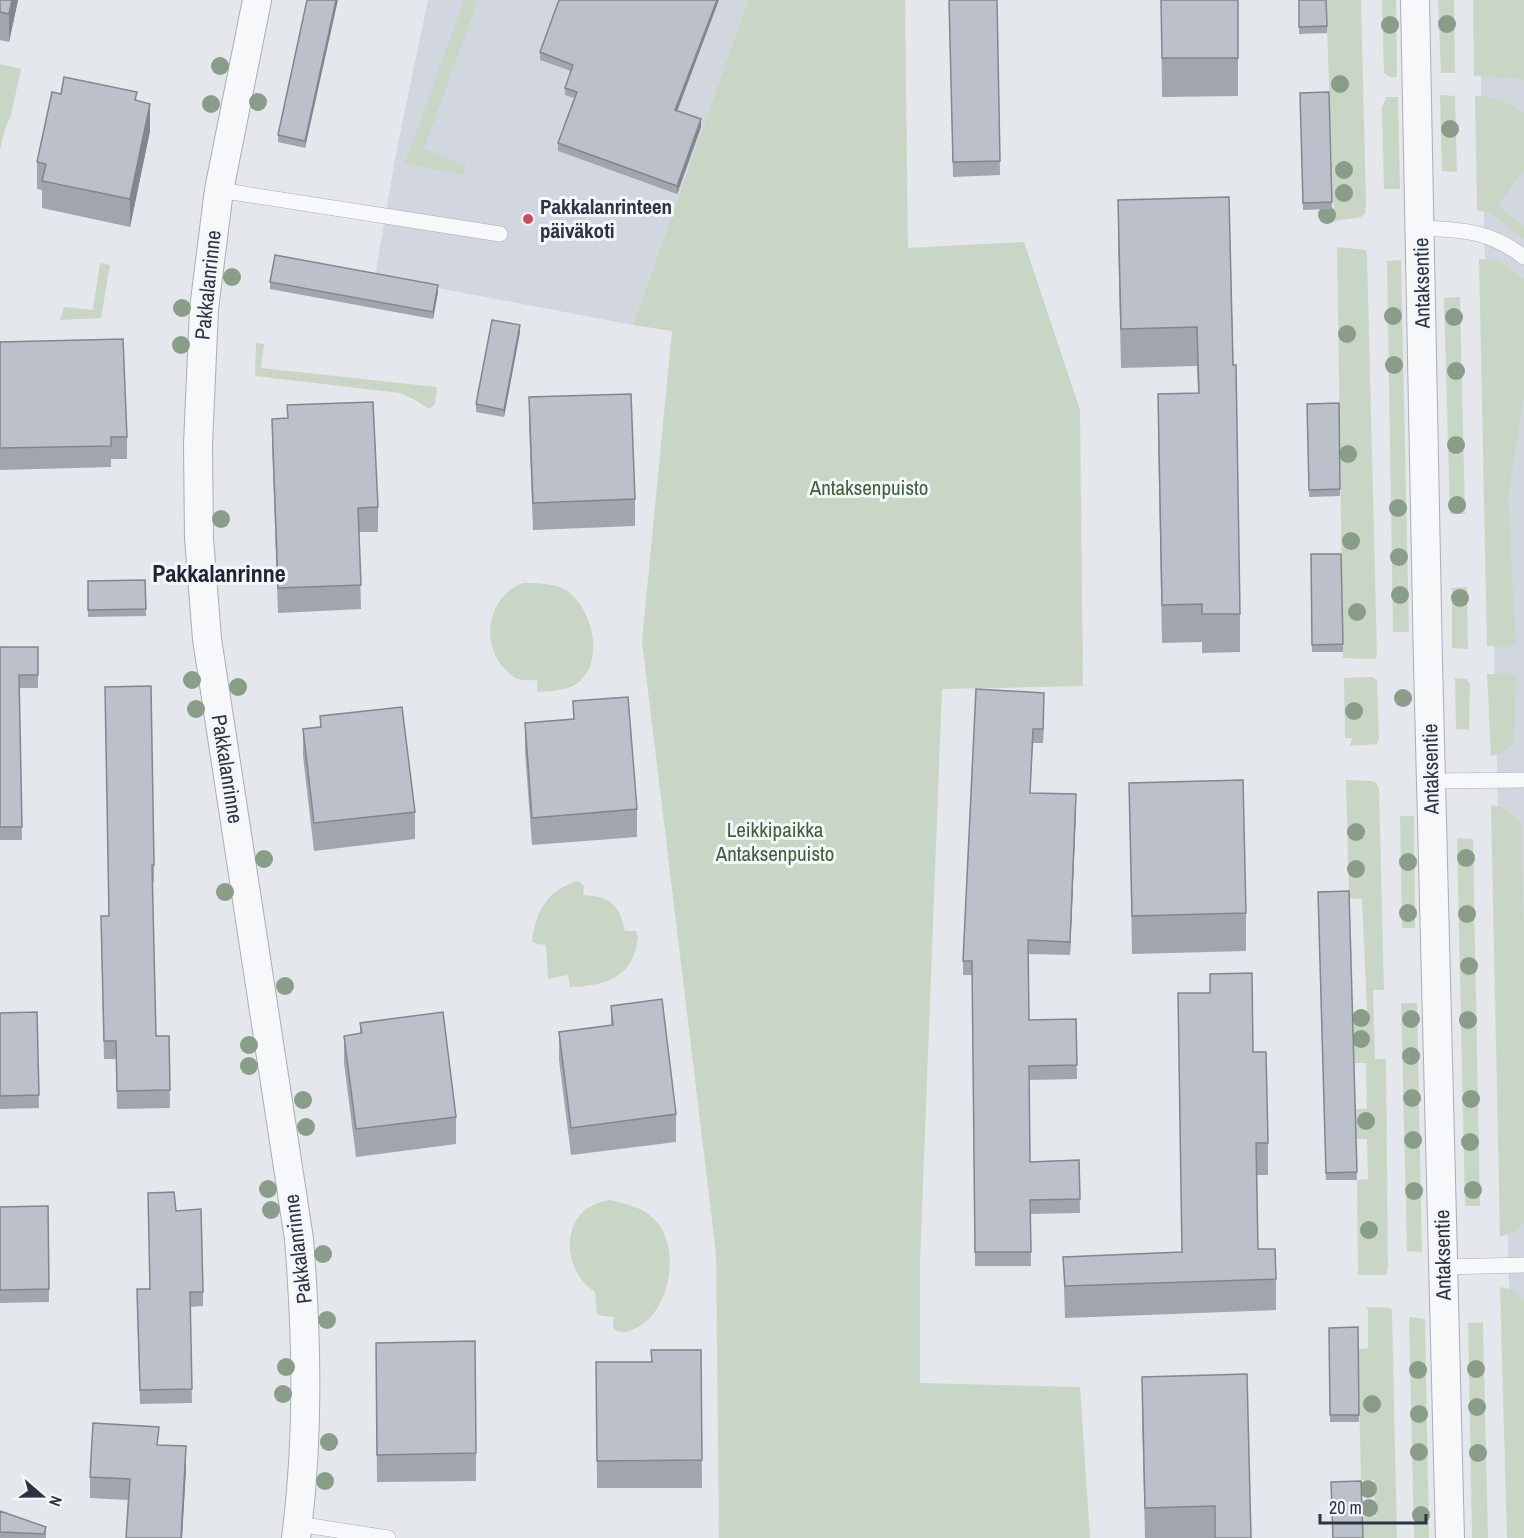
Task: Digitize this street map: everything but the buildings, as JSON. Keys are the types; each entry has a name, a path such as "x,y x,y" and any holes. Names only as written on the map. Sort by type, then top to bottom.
{"street":[{"name":"Pakkalanrinne","path":"257,0 219,190 204,309 198,444 199,538 206,631 213,681 299,1239 306,1319 306,1394 305,1457 297,1531"},
{"name":"Antaksentie","path":"1415,0 1450,1538"}],"lane":[{"path":"219,190 500,234"},
{"path":"1421,228 1479,232 1524,256"},
{"path":"1431,781 1524,780"},
{"path":"1443,1267 1524,1265"},
{"path":"297,1531 388,1538"}],"shaded area":[{"name":"Pakkalanrinteen päiväkoti","path":"428,0 748,0 633,325 375,276 397,148"},
{"path":"1479,0 1524,0 1524,1538 1515,1538"}],"green space":[{"path":"464,0 478,0 424,149 466,165 463,175 405,163"},
{"name":"Antaksenpuisto","path":"748,0 905,0 908,248 1024,242 1080,410 1083,686 942,689 920,1262 920,1383 1080,1387 1090,1538 719,1538 716,1253 642,641 672,331 633,325"},
{"path":"1326,0 1361,0 1366,205 1365,213 1361,217 1334,221"},
{"path":"1382,0 1396,0 1397,77 1390,77 1384,73"},
{"path":"1438,0 1454,0 1455,73 1441,73"},
{"path":"1473,0 1524,0 1524,81 1514,78 1474,76"},
{"path":"0,64 21,69 0,151"},
{"path":"1440,95 1455,96 1457,172 1442,171"},
{"path":"1475,96 1501,101 1524,113 1524,169 1498,206 1524,226 1524,239 1490,213 1477,210"},
{"path":"1386,97 1398,97 1400,189 1384,189 1382,108"},
{"path":"1337,247 1366,250 1367,255 1377,655 1375,659 1343,658"},
{"path":"1479,259 1500,261 1524,279 1524,396 1508,497 1516,646 1487,646"},
{"path":"1401,260 1409,632 1393,632 1387,261"},
{"path":"100,263 110,265 101,318 60,320 64,307 93,310"},
{"path":"1460,297 1465,514 1450,514 1444,298"},
{"path":"256,343 264,344 261,368 437,387 435,404 429,409 400,393 255,376"},
{"path":"523,583 549,584 562,588 572,595 585,614 593,637 592,660 588,671 577,684 560,690 537,692 537,680 515,678 498,661 490,636 491,622 501,599 511,589"},
{"path":"1467,587 1468,649 1452,648 1452,588"},
{"path":"1487,674 1516,674 1514,742 1503,753 1491,756"},
{"path":"1373,677 1377,681 1379,739 1377,744 1350,746 1352,738 1345,738 1344,678"},
{"path":"1455,678 1467,679 1470,684 1469,730 1456,729"},
{"path":"1346,780 1372,781 1379,789 1384,990 1373,990 1375,1059 1386,1059 1388,1268 1386,1275 1358,1275 1357,1180 1368,1179 1367,1139 1356,1139 1355,1109 1367,1109 1366,1063 1354,1063 1353,1013 1367,1011 1362,899 1349,898"},
{"path":"1491,805 1509,811 1521,825 1524,939 1524,1222 1516,1231 1500,1237"},
{"path":"1400,816 1414,816 1415,928 1402,928"},
{"path":"1457,838 1473,839 1480,1206 1465,1206"},
{"path":"578,881 584,886 583,895 607,900 620,914 625,931 636,931 638,937 631,962 616,977 595,985 570,987 568,975 548,979 546,945 532,941 540,911 545,903 559,890"},
{"path":"1401,1003 1417,1003 1422,1252 1407,1251"},
{"path":"609,1200 638,1208 652,1217 662,1229 670,1260 664,1294 657,1309 647,1321 626,1332 613,1328 614,1317 597,1315 595,1292 579,1276 571,1254 570,1243 576,1221 588,1207"},
{"path":"1500,1287 1513,1290 1524,1301 1524,1538 1507,1538"},
{"path":"1365,1307 1390,1308 1392,1311 1397,1538 1363,1538 1362,1517 1375,1517 1374,1480 1361,1480 1358,1349 1368,1348 1368,1309"},
{"path":"1409,1317 1425,1319 1429,1538 1414,1538"},
{"path":"1483,1322 1488,1538 1472,1538 1468,1323"}],"place":[{"name":"Pakkalanrinteen päiväkoti","path":"528,219"}],"district":[{"name":"Pakkalanrinne","path":"219,574"}],"park label":[{"name":"Leikkipaikka Antaksenpuisto","path":"775,842"}]}
